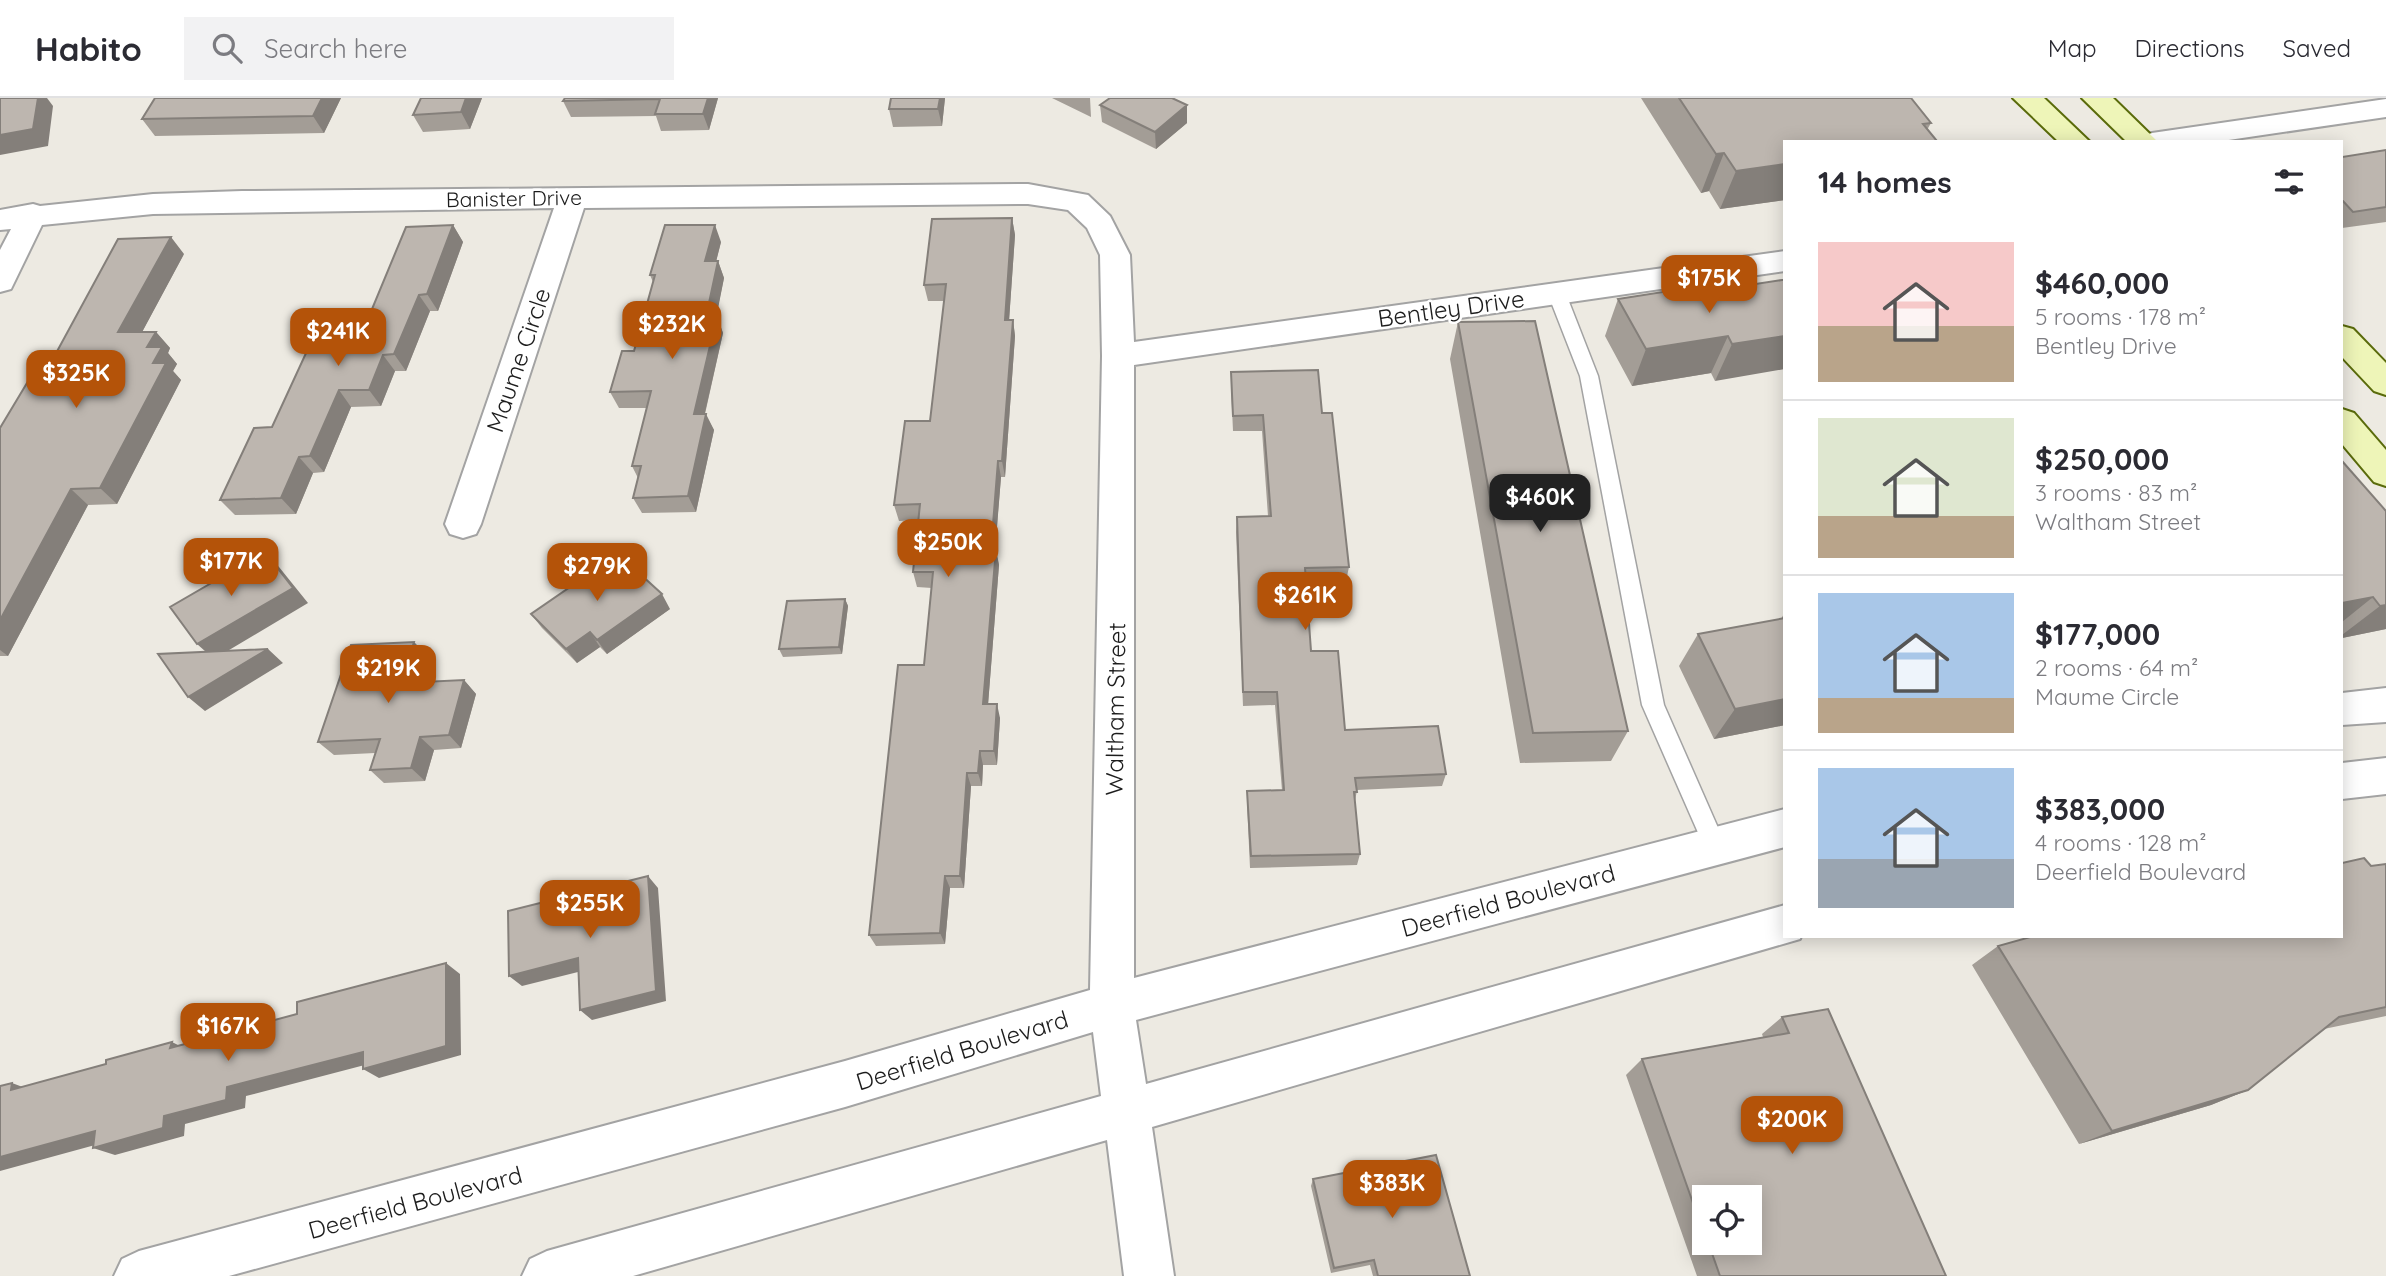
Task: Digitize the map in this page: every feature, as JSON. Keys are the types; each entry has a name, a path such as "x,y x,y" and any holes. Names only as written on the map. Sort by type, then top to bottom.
{"main road":[{"path":"2027,98 2074,140"},
{"path":"2096,98 2142,140"},
{"path":"2343,338 2386,383"},
{"path":"2343,423 2386,473"}],"street":[{"path":"2166,140 2386,108"},
{"name":"Banister Drive","path":"0,220 33,214 153,204 573,197 1028,194"},
{"name":"Waltham Street","path":"1028,194 1077,202 1099,223 1115,255 1118,356 1112,1005 1149,1276"},
{"name":"Maume Circle","path":"463,524 573,197"},
{"path":"0,281 33,214"},
{"name":"Bentley Drive","path":"1118,356 1783,261"},
{"path":"2343,709 2386,705"},
{"path":"2343,781 2386,776"},
{"name":"Deerfield Boulevard","path":"139,1276 819,1092 1112,1005 1783,829"},
{"path":"547,1276 1783,926"}],"lane":[{"path":"1557,294 1589,376 1653,705 1715,846"}],"building":[{"path":"0,98 38,98 33,129 0,135"},
{"path":"155,98 322,98 313,116 142,119"},
{"path":"421,98 466,98 461,112 413,115"},
{"path":"565,98 708,98 703,114 655,114 660,99 563,101"},
{"path":"891,98 940,98 938,109 889,109"},
{"path":"1110,98 1172,98 1187,105 1155,132 1100,105"},
{"path":"1679,98 1911,98 1931,123 1923,124 1936,140 1783,140 1783,164 1736,171 1724,153 1716,154"},
{"path":"2386,150 2386,207 2353,212 2343,201 2343,157"},
{"path":"1012,218 1005,320 1013,320 1002,461 998,461 991,550 996,549 983,704 997,704 994,751 980,751 978,773 967,773 960,876 945,876 940,933 869,935 898,665 924,665 933,572 913,572 920,504 894,505 905,421 930,421 946,284 924,285 932,219"},
{"path":"453,225 427,294 419,295 394,354 383,355 369,390 339,390 310,456 299,457 281,498 220,500 254,428 272,427 324,314 370,314 406,227"},
{"path":"665,225 715,225 705,261 718,261 706,317 717,316 694,414 706,414 688,496 633,498 641,466 632,466 651,391 610,392 622,351 634,351 655,275 650,275"},
{"path":"171,237 118,332 156,332 147,347 162,347 153,363 166,363 100,488 71,489 0,620 0,428 36,368 48,368 118,239"},
{"path":"1783,280 1783,336 1732,344 1728,336 1646,349 1618,299 1701,286 1704,292"},
{"path":"1535,321 1628,731 1533,733 1458,322"},
{"path":"1318,370 1322,413 1332,413 1349,567 1305,568 1311,651 1338,651 1345,730 1438,726 1446,774 1355,778 1360,854 1251,856 1247,791 1284,790 1277,692 1243,692 1237,517 1271,516 1263,415 1233,416 1231,372"},
{"path":"2343,462 2386,511 2386,605 2380,606 2373,597 2343,603"},
{"path":"265,552 293,588 197,644 170,607"},
{"path":"618,554 662,594 597,640 590,632 566,649 531,614"},
{"path":"845,599 839,647 779,649 787,601"},
{"path":"1783,618 1783,699 1735,709 1698,634"},
{"path":"414,642 402,683 464,680 449,735 420,737 411,768 370,770 380,739 318,742 351,645"},
{"path":"268,649 188,697 158,654"},
{"path":"2364,858 2371,866 2386,864 2386,1007 2339,1017 2248,1090 2112,1131 1998,946 2027,938 2343,938 2343,863"},
{"path":"648,876 656,991 580,1010 578,958 509,976 508,911"},
{"path":"446,963 446,1046 363,1069 363,1052 227,1087 226,1100 164,1116 163,1128 93,1148 95,1131 0,1157 0,1086 12,1083 11,1090 106,1064 106,1060 172,1042 170,1048 297,1014 297,1002"},
{"path":"1828,1009 1946,1276 1720,1276 1713,1255 1762,1255 1762,1185 1692,1185 1692,1200 1642,1059 1789,1033 1782,1017"},
{"path":"1436,1155 1470,1276 1378,1276 1374,1260 1334,1268 1313,1179"}]}
